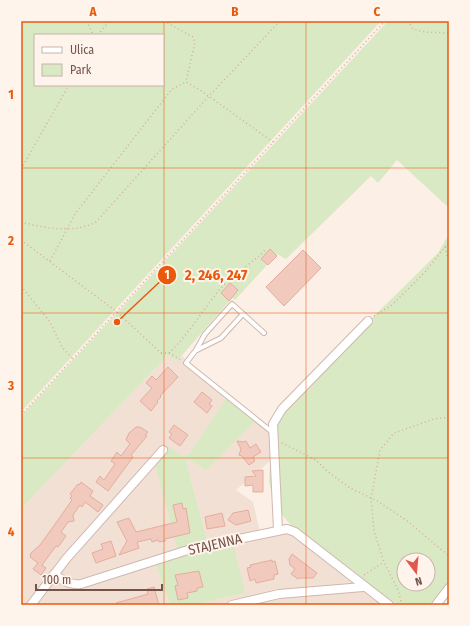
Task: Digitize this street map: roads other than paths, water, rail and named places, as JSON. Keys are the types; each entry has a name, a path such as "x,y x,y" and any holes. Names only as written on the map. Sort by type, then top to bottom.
{"street":[{"path":"278,530 272,435 273,424 282,409 368,321"},
{"path":"31,605 54,574 163,450"},
{"name":"STAJENNA","path":"54,574 66,583 73,585 81,584 191,549 287,529 295,532 363,587 389,605"},
{"path":"232,605 279,594 363,587"},
{"path":"436,605 449,588"}],"lane":[{"path":"264,333 232,304 205,334 196,350 186,363 272,435"},
{"path":"196,350 221,338 243,314"}],"place":[{"name":"2, 246, 247","path":"117,322"}]}
